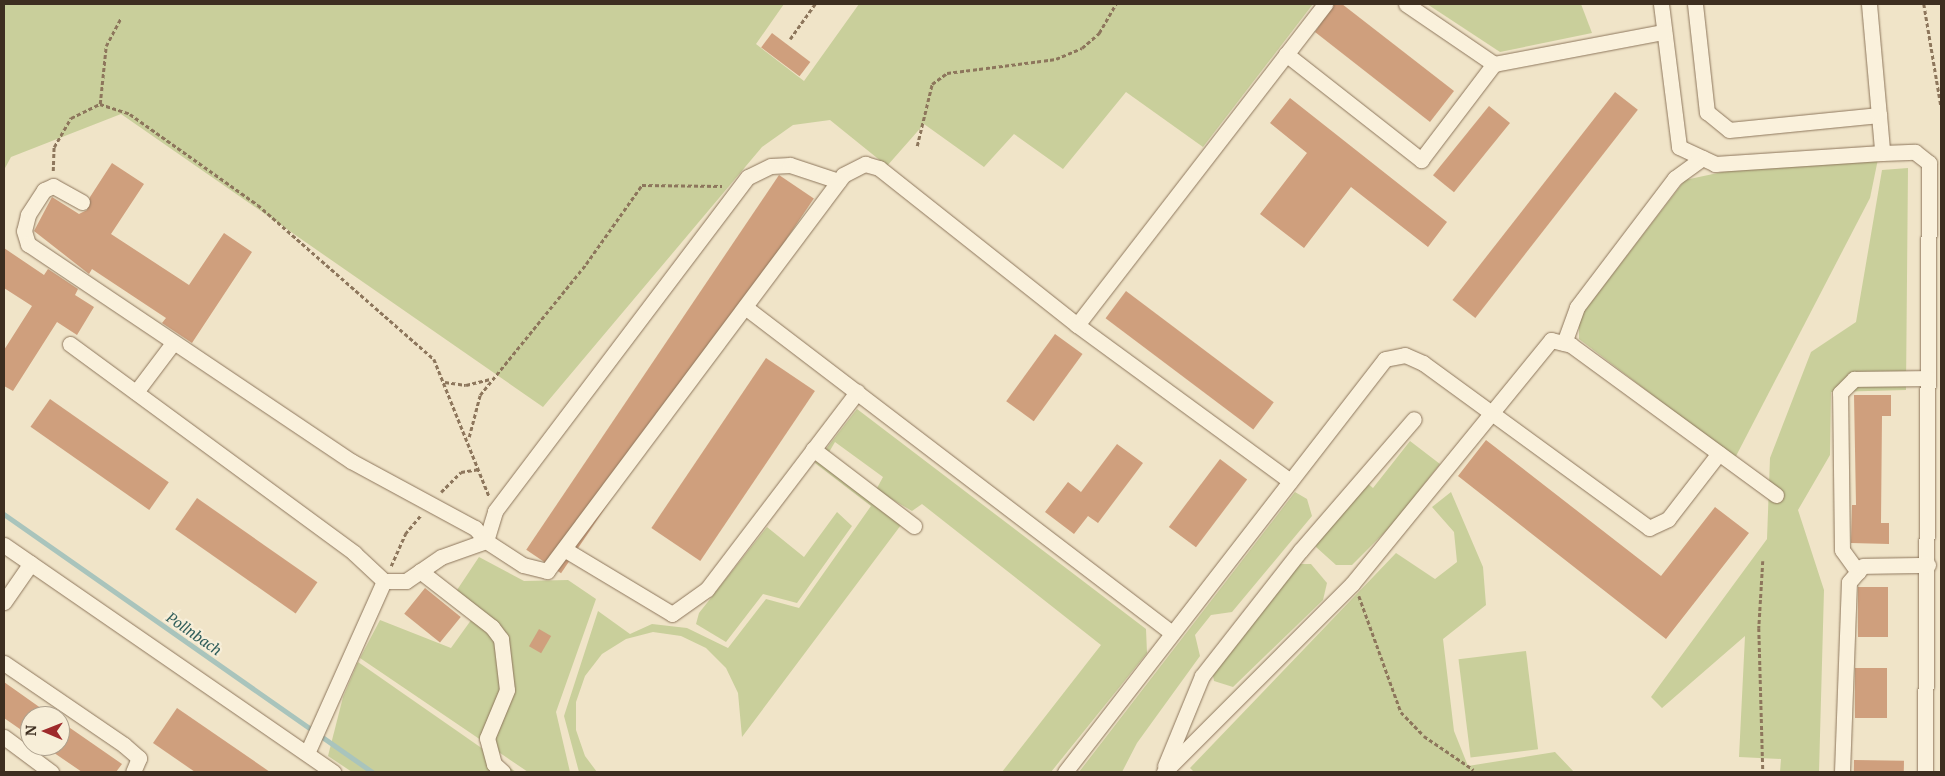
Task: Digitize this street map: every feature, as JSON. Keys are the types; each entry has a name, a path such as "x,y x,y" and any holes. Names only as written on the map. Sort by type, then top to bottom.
{"street":[{"path":"1077,325 1325,4"},
{"path":"1406,4 1494,64"},
{"path":"1661,4 1679,147 1715,164 1915,152 1929,162 1928,565 1925,772"},
{"path":"1694,4 1706,112 1729,130 1879,115"},
{"path":"1869,4 1882,153"},
{"path":"1286,54 1422,160 1494,64 1664,32"},
{"path":"1564,343 1577,308 1675,178 1704,158"},
{"path":"82,202 53,186 44,190 28,215 24,231 28,244 351,462 475,528 486,541 522,565 548,571 838,181 865,164 879,168 1077,325 1290,481"},
{"path":"486,541 495,511 748,177 771,166 790,165 838,181"},
{"path":"745,307 1172,633"},
{"path":"1163,772 1352,584 1494,415 1551,340 1564,343 1776,495"},
{"path":"136,392 173,343"},
{"path":"70,344 354,553 384,581 406,581 441,557 486,541"},
{"path":"1065,772 1385,359 1405,355 1423,363 1650,528 1668,519 1719,453"},
{"path":"1858,572 1842,550 1840,393 1854,379 1927,378"},
{"path":"564,549 672,614 708,589 857,392"},
{"path":"1163,772 1202,676 1300,552 1414,419"},
{"path":"813,450 914,526"},
{"path":"4,545 333,772"},
{"path":"4,602 31,563"},
{"path":"1842,772 1849,582 1863,566 1928,565"},
{"path":"420,571 492,627 500,640 507,690 487,738 494,764 503,772"},
{"path":"307,753 384,581"},
{"path":"4,663 124,745 139,758 133,772"},
{"path":"4,737 51,772"}],"path":[{"path":"790,39 815,4"},
{"path":"917,146 932,84 947,73 1056,59 1082,48 1099,33 1116,4"},
{"path":"1924,4 1941,106"},
{"path":"100,104 106,46 122,18"},
{"path":"53,186 54,147 71,118 100,104 130,114 265,211 434,359 468,438 495,511"},
{"path":"468,438 480,395 586,264 642,185 706,182 739,190"},
{"path":"445,382 466,385 492,379"},
{"path":"1763,561 1759,628 1763,772"},
{"path":"1352,584 1364,605 1373,643 1401,712 1424,736 1474,770"}],"green space":[{"path":"4,4 784,4 756,44 804,81 859,4 1313,4 1203,147 1126,92 1063,169 1014,134 984,167 924,124 887,166 830,120 793,125 762,147 543,407 121,114 11,157 4,170"},
{"path":"1427,4 1581,4 1592,33 1500,52"},
{"path":"1878,159 1870,198 1735,458 1579,339 1579,318 1685,180 1727,171"},
{"path":"1908,168 1906,390 1831,392 1830,455 1798,510 1824,590 1819,772 1780,772 1781,759 1739,757 1745,636 1662,708 1651,697 1767,539 1770,458 1811,352 1856,322 1882,170"},
{"path":"857,409 1146,629 1147,653 1051,772 1002,772 1101,645 922,504 912,511 876,490 883,477 835,442 822,464 901,525 742,737 738,693 726,668 706,648 681,636 653,632 626,639 602,654 585,676 576,702 576,730 585,756 597,772 579,772 564,716 598,611 630,634 652,624 687,628 728,648 766,599 799,608 871,506 815,463"},
{"path":"1410,441 1440,464 1391,526 1352,565 1336,565 1316,547 1317,538 1366,482 1373,488"},
{"path":"1295,492 1307,499 1312,516 1232,612 1211,615 1195,635 1200,656 1137,743 1122,772 1079,772"},
{"path":"1451,492 1483,567 1486,605 1443,639 1454,731 1468,766 1555,752 1574,772 1194,772 1190,768 1396,553 1435,579 1457,562 1454,532 1432,507"},
{"path":"837,512 852,526 797,603 763,594 726,642 696,624 699,613 767,527 804,557"},
{"path":"479,557 524,581 568,580 596,599 556,712 570,772 528,772 360,658 380,620 451,648 474,616 457,590"},
{"path":"1296,564 1311,564 1327,583 1323,600 1233,687 1214,681 1212,670"},
{"path":"1526,651 1538,749 1471,758 1459,659"},
{"path":"358,662 516,772 352,772 328,756 343,697"}],"building":[{"path":"1334,4 1342,4 1454,91 1430,122 1315,32"},
{"path":"772,33 810,62 800,76 761,47"},
{"path":"1615,92 1638,110 1475,318 1452,300"},
{"path":"1290,98 1447,222 1428,247 1351,187 1304,248 1260,214 1307,153 1270,123"},
{"path":"1489,106 1510,123 1454,192 1433,175"},
{"path":"112,163 144,184 111,234 189,285 224,233 252,252 192,343 162,323 166,318 92,269 89,274 34,231 52,197 79,214 87,210 90,197"},
{"path":"779,175 814,198 561,573 526,550"},
{"path":"4,248 44,275 48,269 78,289 75,295 94,307 77,335 57,322 13,391 4,386 4,350 32,306 4,288"},
{"path":"1126,291 1274,402 1253,429 1106,318"},
{"path":"1055,334 1083,354 1034,421 1006,401"},
{"path":"766,358 815,391 700,561 651,528"},
{"path":"1854,395 1891,395 1891,416 1882,416 1881,523 1889,523 1889,544 1851,543 1852,505 1856,505"},
{"path":"50,399 169,482 149,510 30,427"},
{"path":"1486,440 1661,576 1715,507 1749,533 1666,639 1458,476"},
{"path":"1117,444 1143,463 1098,523 1088,516 1074,534 1045,512 1068,482 1081,492"},
{"path":"1220,459 1247,479 1196,547 1169,527"},
{"path":"197,498 317,582 296,613 175,529"},
{"path":"1858,587 1888,587 1888,637 1858,637"},
{"path":"425,588 461,617 440,643 404,614"},
{"path":"539,629 551,636 541,653 529,646"},
{"path":"1855,668 1887,668 1887,718 1855,718"},
{"path":"4,682 38,706 20,706 20,729 4,718"},
{"path":"177,708 270,772 195,772 153,743"},
{"path":"70,728 122,764 116,772 82,772 59,756 70,756"},
{"path":"1854,760 1904,761 1904,772 1854,772"}],"waterway":[{"name":"Pollnbach","path":"4,514 372,772"}]}
